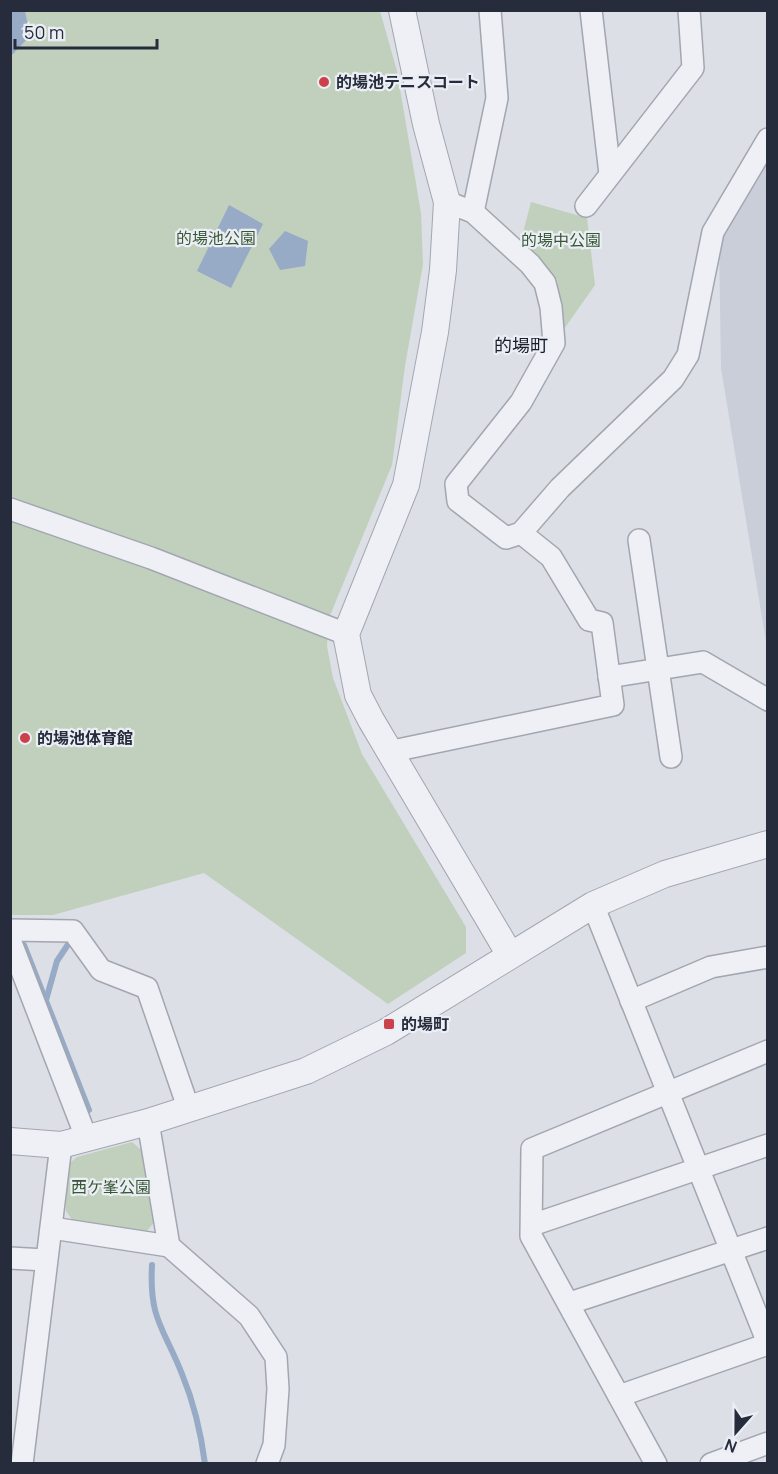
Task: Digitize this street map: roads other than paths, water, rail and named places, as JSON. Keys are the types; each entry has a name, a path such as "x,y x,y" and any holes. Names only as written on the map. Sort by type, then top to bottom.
{"street":[{"path":"402,10 426,124 447,202 443,270 435,332 406,485 346,634 358,695 388,752 510,955"},
{"path":"473,212 497,98 490,10"},
{"path":"591,10 610,174"},
{"path":"586,206 693,68 689,10"},
{"path":"447,202 473,212 530,264 545,283 551,307 554,343 535,380 522,402 456,484 458,501 506,538 521,532 560,488 673,379 688,355 713,232 768,140"},
{"path":"10,509 151,558 346,634"},
{"path":"388,752 613,705 602,623 589,620 551,557 521,532"},
{"path":"639,540 672,758"},
{"path":"609,677 703,663 768,700"},
{"path":"10,1141 61,1145 148,1122 306,1071 386,1032 593,905 664,874 767,847"},
{"path":"593,905 696,1169 768,1343 619,1396"},
{"path":"10,930 73,931 101,970 147,988 189,1107"},
{"path":"10,940 86,1137"},
{"path":"631,1001 711,967 768,957"},
{"path":"657,1464 531,1236 532,1149 768,1051"},
{"path":"148,1122 170,1246"},
{"path":"22,1464 45,1260 52,1228 61,1145"},
{"path":"532,1225 768,1145"},
{"path":"52,1228 170,1246 249,1316 276,1357 278,1389 274,1445 267,1464"},
{"path":"570,1303 768,1238"},
{"path":"10,1258 45,1260"},
{"path":"711,1464 768,1443"}],"water":[{"path":"11,10 25,11 30,36 11,56"},
{"path":"229,205 263,224 231,288 197,271"},
{"path":"285,231 308,241 305,266 280,270 269,249"}],"waterway":[{"path":"46,1000 57,961 71,940"},
{"path":"24,945 89,1110"},
{"path":"152,1265 155,1312 190,1396 205,1464"}],"place":[{"name":"的場池テニスコート","path":"324,82"},
{"name":"的場池体育館","path":"25,738"},
{"name":"的場町","path":"389,1024"}],"district":[{"name":"的場町","path":"521,345"}],"park label":[{"name":"的場池公園","path":"216,238"},
{"name":"的場中公園","path":"561,240"},
{"name":"西ケ峯公園","path":"111,1187"}]}
